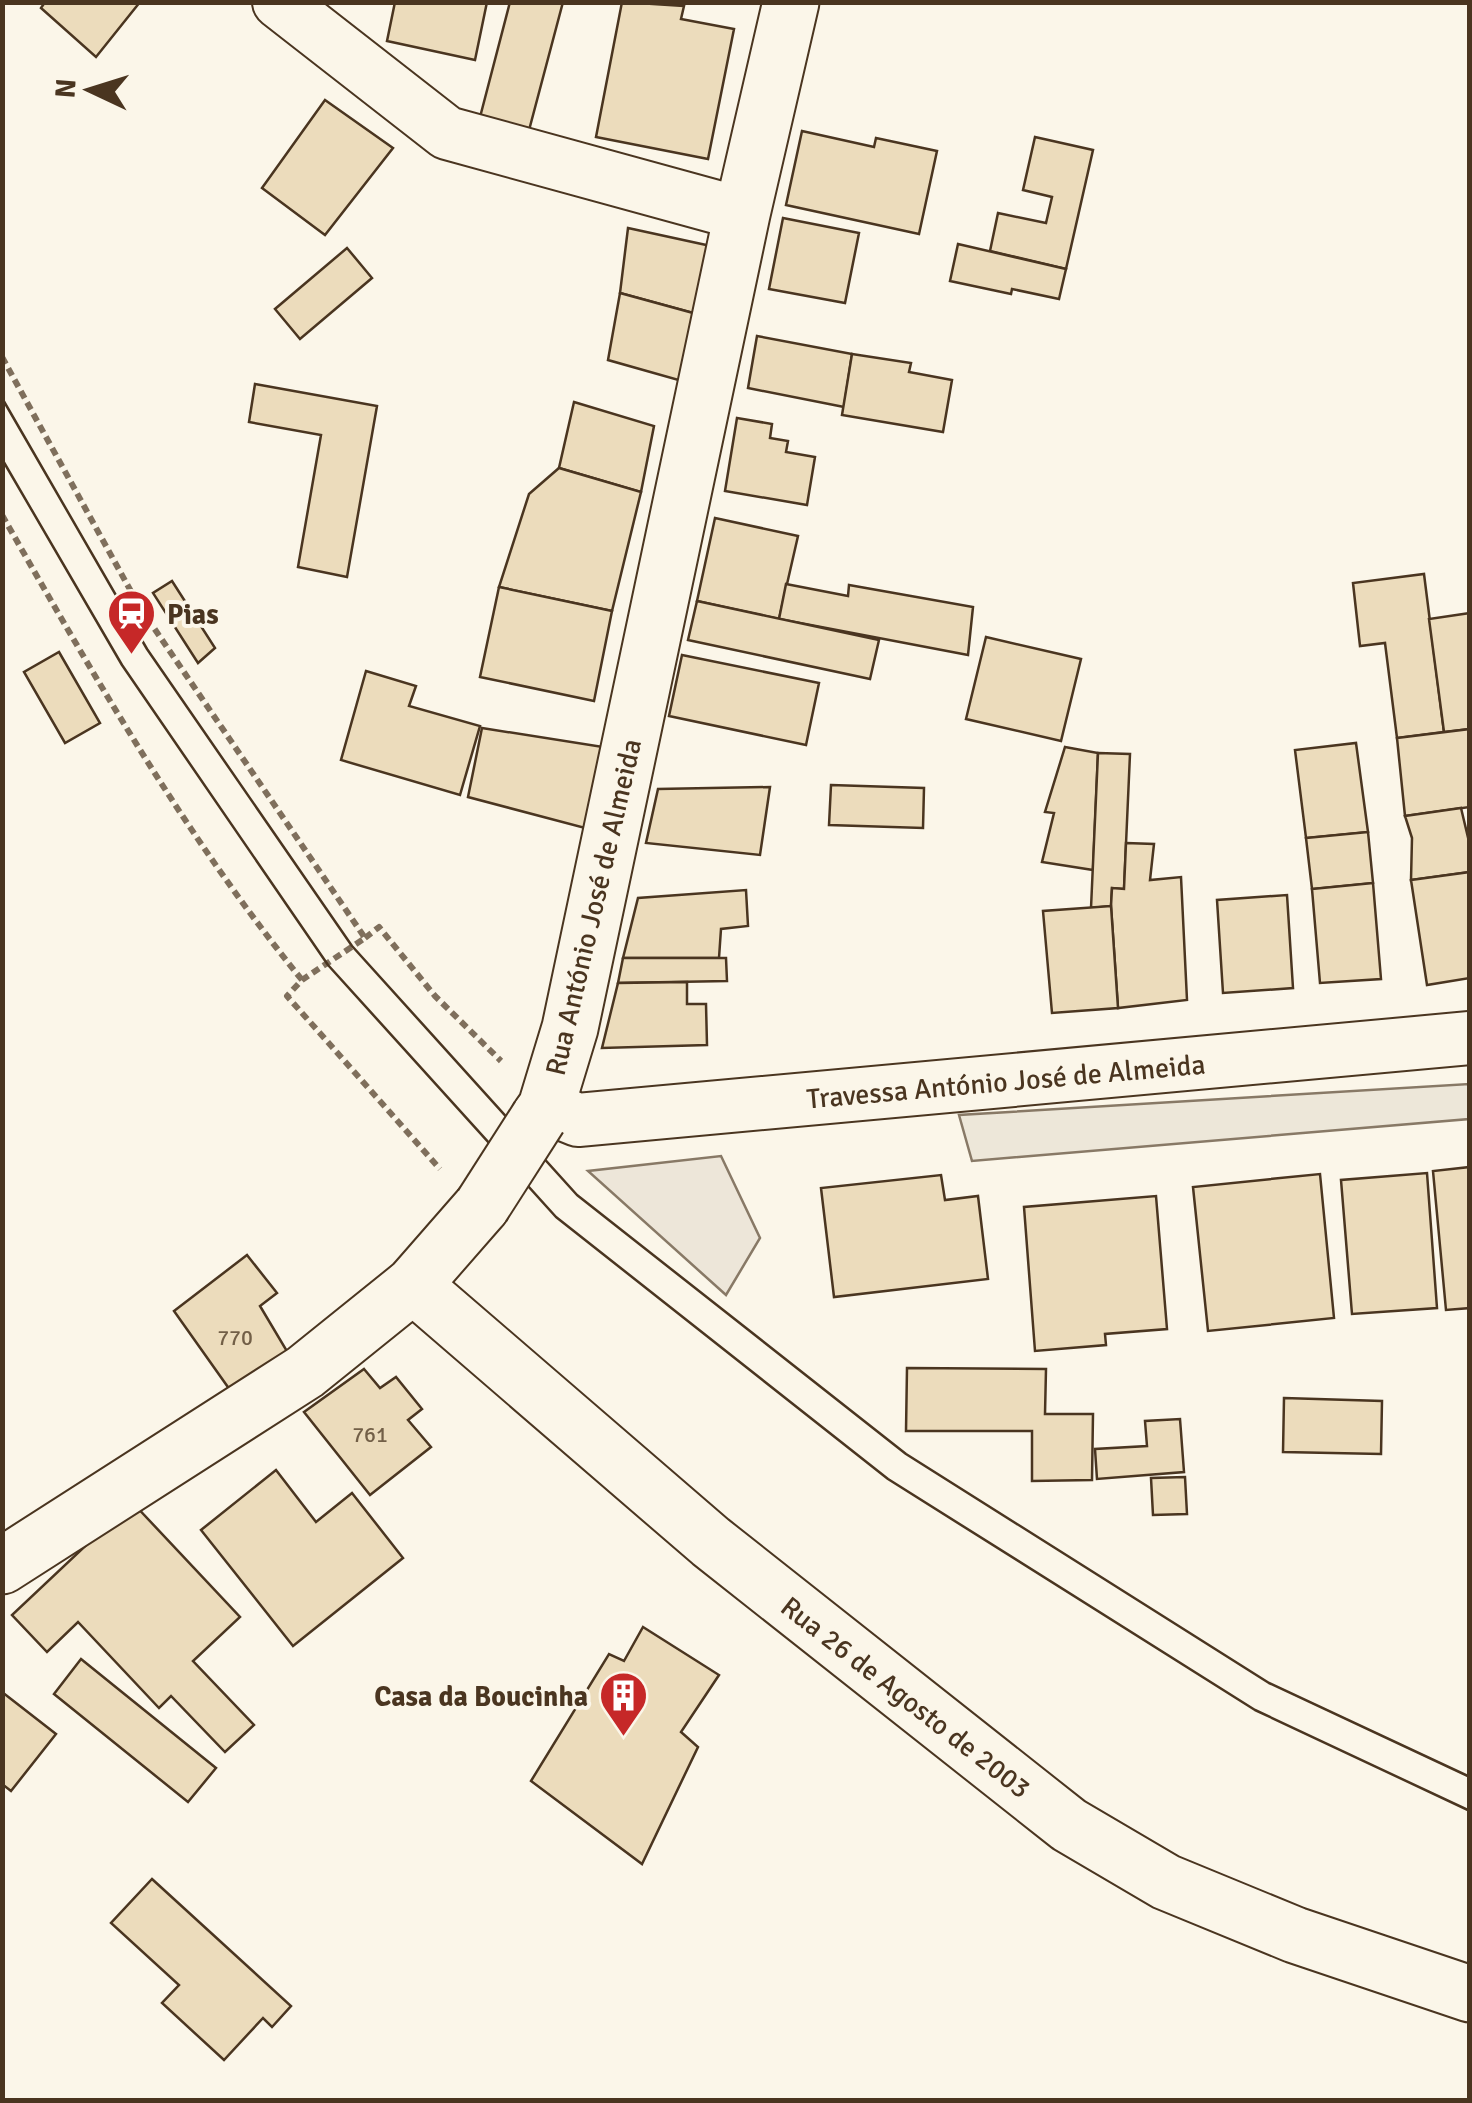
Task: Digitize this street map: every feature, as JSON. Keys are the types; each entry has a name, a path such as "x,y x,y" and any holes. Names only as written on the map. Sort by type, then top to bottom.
{"main road":[{"name":"Rua António José de Almeida","path":"2,1566 304,1372 413,1285 482,1206 542,1112 570,1028 742,214 791,2"},
{"name":"Rua 26 de Agosto de 2003","path":"413,1285 711,1542 1069,1824 1166,1882 1294,1935 1470,1994"}],"street":[{"path":"280,2 446,133 742,214"},
{"name":"Travessa António José de Almeida","path":"542,1112 578,1120 1470,1038"}],"path":[{"path":"2,357 140,606 365,938"},
{"path":"3,518 110,706 222,875 302,980"},
{"path":"420,1144 287,996 302,980 380,927 435,996 494,1056"}],"shaded area":[{"path":"1469,1084 1469,1119 972,1161 959,1115"},
{"path":"721,1156 760,1238 726,1295 588,1171"}],"building":[{"path":"45,2 140,2 96,57 41,8"},
{"path":"395,2 487,2 475,60 387,41"},
{"path":"510,2 563,2 528,134 479,121"},
{"path":"622,2 684,6 681,19 734,29 708,159 596,137"},
{"path":"325,100 393,148 325,235 262,188"},
{"path":"802,131 874,147 876,138 937,151 919,234 786,205"},
{"path":"1035,137 1093,150 1066,269 990,251 998,213 1046,223 1052,197 1023,190"},
{"path":"783,218 859,233 845,303 769,289"},
{"path":"628,228 720,248 704,316 620,293"},
{"path":"958,244 1066,269 1059,299 950,281"},
{"path":"347,248 372,278 300,339 275,309"},
{"path":"620,293 704,316 689,383 608,360"},
{"path":"757,336 852,354 844,407 748,388"},
{"path":"852,354 911,363 909,372 952,380 943,432 842,415"},
{"path":"255,384 377,406 347,577 298,567 321,435 249,422"},
{"path":"574,402 654,426 641,492 559,468"},
{"path":"737,418 772,424 770,438 788,441 786,452 815,457 807,505 725,491"},
{"path":"559,468 641,492 612,611 499,587 529,494"},
{"path":"715,518 798,536 779,619 697,601"},
{"path":"1424,574 1444,732 1397,738 1385,643 1360,646 1353,583"},
{"path":"172,581 215,648 198,663 153,593"},
{"path":"786,584 848,596 849,585 973,607 968,655 779,619"},
{"path":"499,587 612,611 594,701 480,677"},
{"path":"697,601 879,640 870,679 688,640"},
{"path":"1470,613 1470,729 1444,732 1429,619"},
{"path":"986,637 1081,659 1061,741 966,719"},
{"path":"59,652 100,723 65,743 24,672"},
{"path":"682,655 819,683 806,745 669,716"},
{"path":"366,671 416,686 409,706 480,726 460,795 341,760"},
{"path":"482,728 603,747 585,828 468,797"},
{"path":"1470,729 1470,807 1405,816 1397,738"},
{"path":"1356,743 1368,832 1306,838 1295,750"},
{"path":"1065,747 1098,753 1093,870 1042,862 1054,813 1045,812"},
{"path":"1098,753 1130,754 1124,889 1112,888 1111,906 1091,908"},
{"path":"831,785 924,788 923,828 829,825"},
{"path":"770,787 760,855 646,843 658,789"},
{"path":"1461,808 1470,846 1470,872 1411,880 1412,838 1405,816"},
{"path":"1368,832 1373,883 1312,889 1306,838"},
{"path":"1126,843 1154,844 1150,880 1181,877 1187,1000 1118,1008 1111,906 1112,888 1124,889"},
{"path":"1470,872 1470,978 1427,985 1411,880"},
{"path":"1373,883 1381,979 1320,983 1312,889"},
{"path":"746,890 748,926 721,929 719,958 623,958 638,898"},
{"path":"1287,895 1293,988 1223,993 1217,900"},
{"path":"1111,906 1118,1008 1052,1013 1043,911"},
{"path":"623,958 726,958 727,981 618,983"},
{"path":"687,982 687,1004 706,1004 707,1045 602,1048 618,983"},
{"path":"1470,1167 1470,1308 1446,1310 1433,1171"},
{"path":"1427,1173 1437,1308 1352,1314 1341,1180"},
{"path":"1320,1174 1334,1318 1208,1331 1193,1187"},
{"path":"941,1175 945,1200 978,1196 988,1279 834,1297 821,1188"},
{"path":"1156,1196 1167,1329 1105,1334 1106,1345 1035,1351 1024,1207"},
{"path":"247,1255 277,1293 260,1306 294,1363 235,1397 174,1311"},
{"path":"907,1368 1046,1369 1045,1414 1093,1414 1092,1480 1032,1481 1032,1431 906,1431"},
{"path":"364,1369 380,1388 396,1377 422,1409 408,1420 431,1447 370,1495 304,1412"},
{"path":"1284,1398 1382,1401 1381,1454 1283,1452"},
{"path":"1180,1419 1184,1472 1097,1479 1095,1449 1147,1446 1145,1421"},
{"path":"276,1470 316,1522 352,1493 403,1558 293,1646 201,1530"},
{"path":"1185,1477 1187,1514 1153,1515 1151,1478"},
{"path":"132,1502 240,1617 193,1661 254,1725 225,1752 171,1696 159,1708 78,1622 47,1652 12,1615"},
{"name":"Casa da Boucinha","path":"643,1627 719,1675 681,1732 698,1747 642,1864 531,1781 609,1654 624,1661"},
{"path":"81,1659 216,1768 188,1802 54,1694"},
{"path":"2,1692 56,1734 11,1791 2,1784"},
{"path":"152,1879 291,2006 272,2027 263,2018 224,2060 162,2003 179,1985 111,1923"}],"tram line":[{"path":"2,398 147,649 352,946 577,1195 906,1454 1269,1683 1470,1777"},
{"path":"2,459 122,665 328,965 556,1217 888,1479 1255,1710 1470,1811"}],"place":[{"name":"Pias","path":"132,656"},
{"name":"Casa da Boucinha","path":"623,1738"}]}
